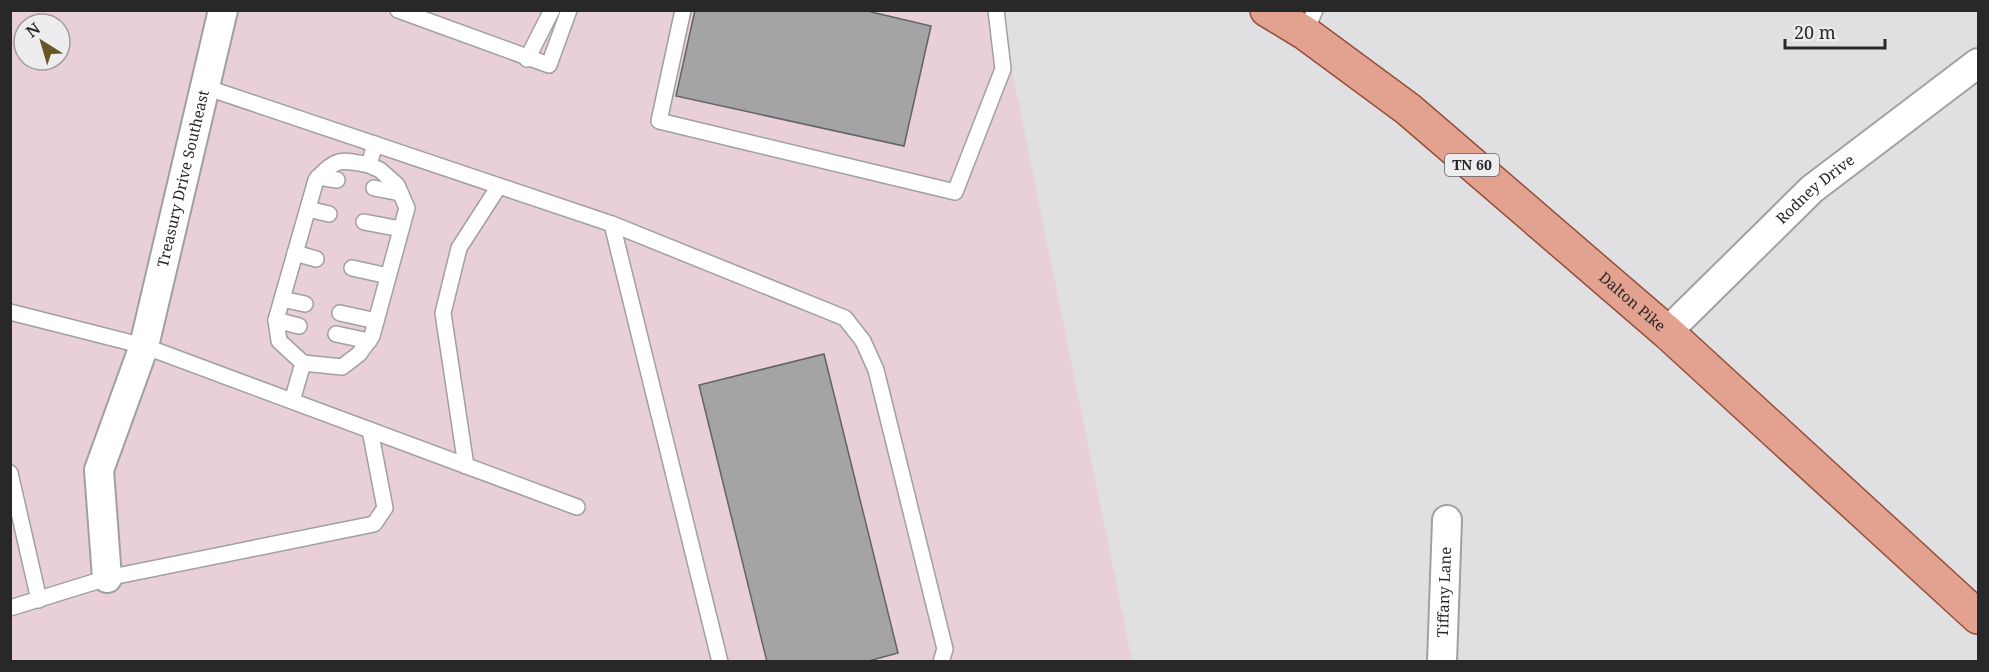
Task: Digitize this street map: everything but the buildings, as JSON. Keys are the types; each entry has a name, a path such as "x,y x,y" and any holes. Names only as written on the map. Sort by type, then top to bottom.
{"main road":[{"name":"Dalton Pike","path":"1267,10 1310,22 1666,332 1978,617"}],"street":[{"name":"Treasury Drive Southeast","path":"107,578 99,470 144,346 223,10"},
{"name":"Rodney Drive","path":"1666,332 1812,189 1978,63"},
{"name":"Tiffany Lane","path":"1442,662 1447,520"}],"lane":[{"path":"398,10 549,65 569,10"},
{"path":"528,59 552,10"},
{"path":"683,10 659,121 955,192 1003,69 996,10"},
{"path":"204,87 612,224 845,318 863,341 876,370 945,649 941,662"},
{"path":"369,165 375,144"},
{"path":"342,160 369,165 380,170 397,185 407,208 376,321 369,341 360,354 342,367 303,363 279,341 276,320 318,177 328,166 342,160"},
{"path":"318,177 337,180"},
{"path":"466,466 442,313 459,248 499,186"},
{"path":"374,188 400,192"},
{"path":"308,209 329,214"},
{"path":"364,222 401,229"},
{"path":"612,224 720,662"},
{"path":"295,253 316,259"},
{"path":"352,268 388,276"},
{"path":"282,299 304,304"},
{"path":"10,312 144,346 577,507"},
{"path":"340,313 376,321"},
{"path":"276,320 299,326"},
{"path":"336,334 369,341"},
{"path":"292,401 303,363"},
{"path":"10,608 107,578 374,524 385,508 370,430"},
{"path":"10,473 39,600"}],"shaded area":[{"path":"10,11 1000,11 1132,661 11,661"}]}
